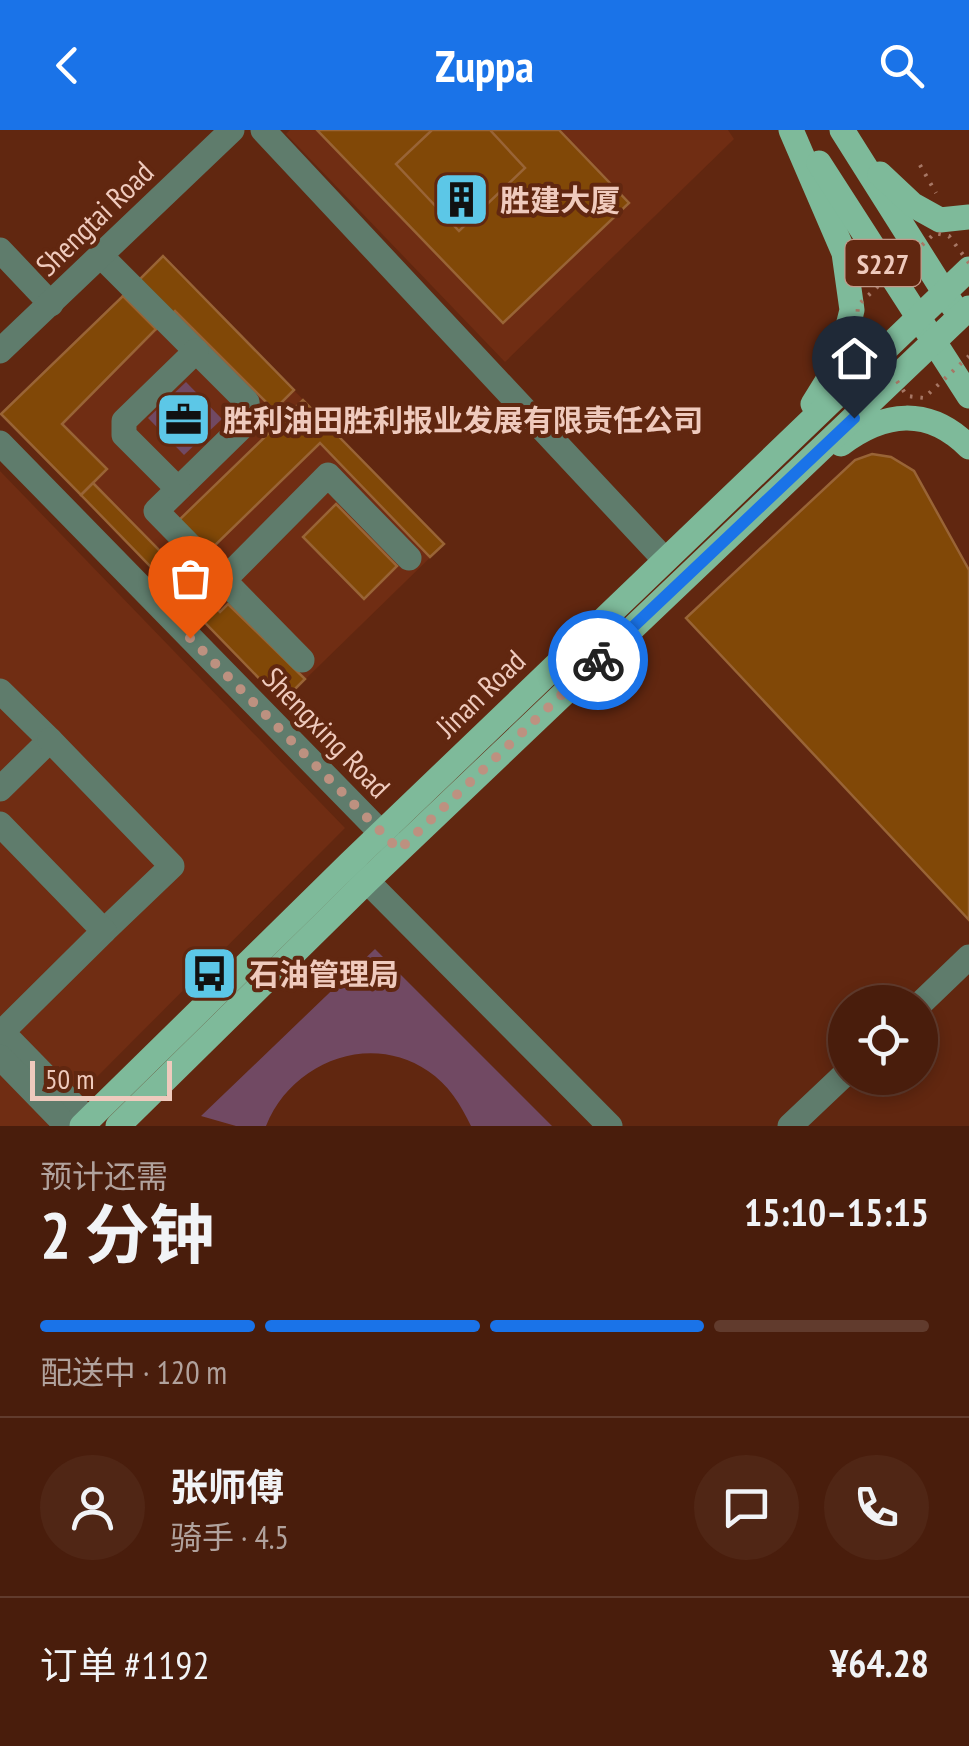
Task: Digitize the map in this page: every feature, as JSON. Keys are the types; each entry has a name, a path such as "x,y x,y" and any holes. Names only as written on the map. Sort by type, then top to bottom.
{"main road":[{"name":"S227","path":"794,130 969,396"},
{"path":"793,437 839,362 852,310 844,253 794,130"},
{"name":"S227","path":"846,136 944,292 966,319"},
{"path":"846,136 913,205 940,220 969,217"},
{"name":"Jinan Road","path":"390,842 665,560 969,266"},
{"name":"Jinan Road","path":"79,1124 773,495 935,341 966,319"},
{"path":"773,495 862,429 900,417 931,420 969,446"},
{"name":"Jinan Road","path":"118,1126 358,872"}],"street":[{"name":"Shengtai Road","path":"0,352 232,130"},
{"path":"263,130 665,560"},
{"path":"0,250 51,304"},
{"path":"101,256 246,402 249,420 156,511 302,660"},
{"path":"178,489 124,435 124,421 196,351"},
{"name":"Shengxing Road","path":"0,444 390,842"},
{"path":"224,580 328,476 410,558"},
{"path":"0,691 172,866 2,1032 79,1124"},
{"path":"0,789 50,740"},
{"path":"0,824 104,931"},
{"path":"358,872 610,1126"},
{"path":"938,987 969,958"},
{"path":"0,1057 79,1124"},
{"path":"790,1126 828,1090"}],"path":[{"path":"920,166 938,196"},
{"path":"969,266 950,236 935,233 858,305 858,321 907,396 924,398 969,356"}],"shaded area":[{"path":"290,130 728,130 734,139 505,362 286,134"},
{"path":"163,256 444,544 282,702 1,414"},
{"path":"186,382 222,419 184,455 148,418"},
{"path":"0,471 345,828 48,1126 0,1126"},
{"path":"375,949 552,1126 471,1126 435,1076 405,1059 381,1054 357,1054 313,1070 278,1104 266,1126 236,1126 201,1116"}],"building":[{"path":"317,130 559,130 629,203 503,323"},
{"name":"胜建大厦","path":"432,130 490,130 525,168 459,231 396,164"},
{"path":"163,256 294,390 274,410 175,311 156,329 123,296"},
{"path":"123,296 156,329 62,424 107,469 81,495 1,414"},
{"path":"303,400 444,544 430,557 320,443 206,554 176,523"},
{"path":"872,454 891,457 914,471 969,570 969,920 686,618 855,460"},
{"path":"93,483 220,612 228,604 305,679 282,702 81,495"},
{"path":"336,504 397,566 364,599 303,537"}],"way so far":[{"path":"190,638 399,850 598,660"}],"place":[{"name":"胜建大厦","path":"461,199"},
{"name":"胜利油田胜利报业发展有限责任公司","path":"184,419"},
{"name":"石油管理局","path":"210,973"}],"route":[{"path":"598,660 854,418"}]}
